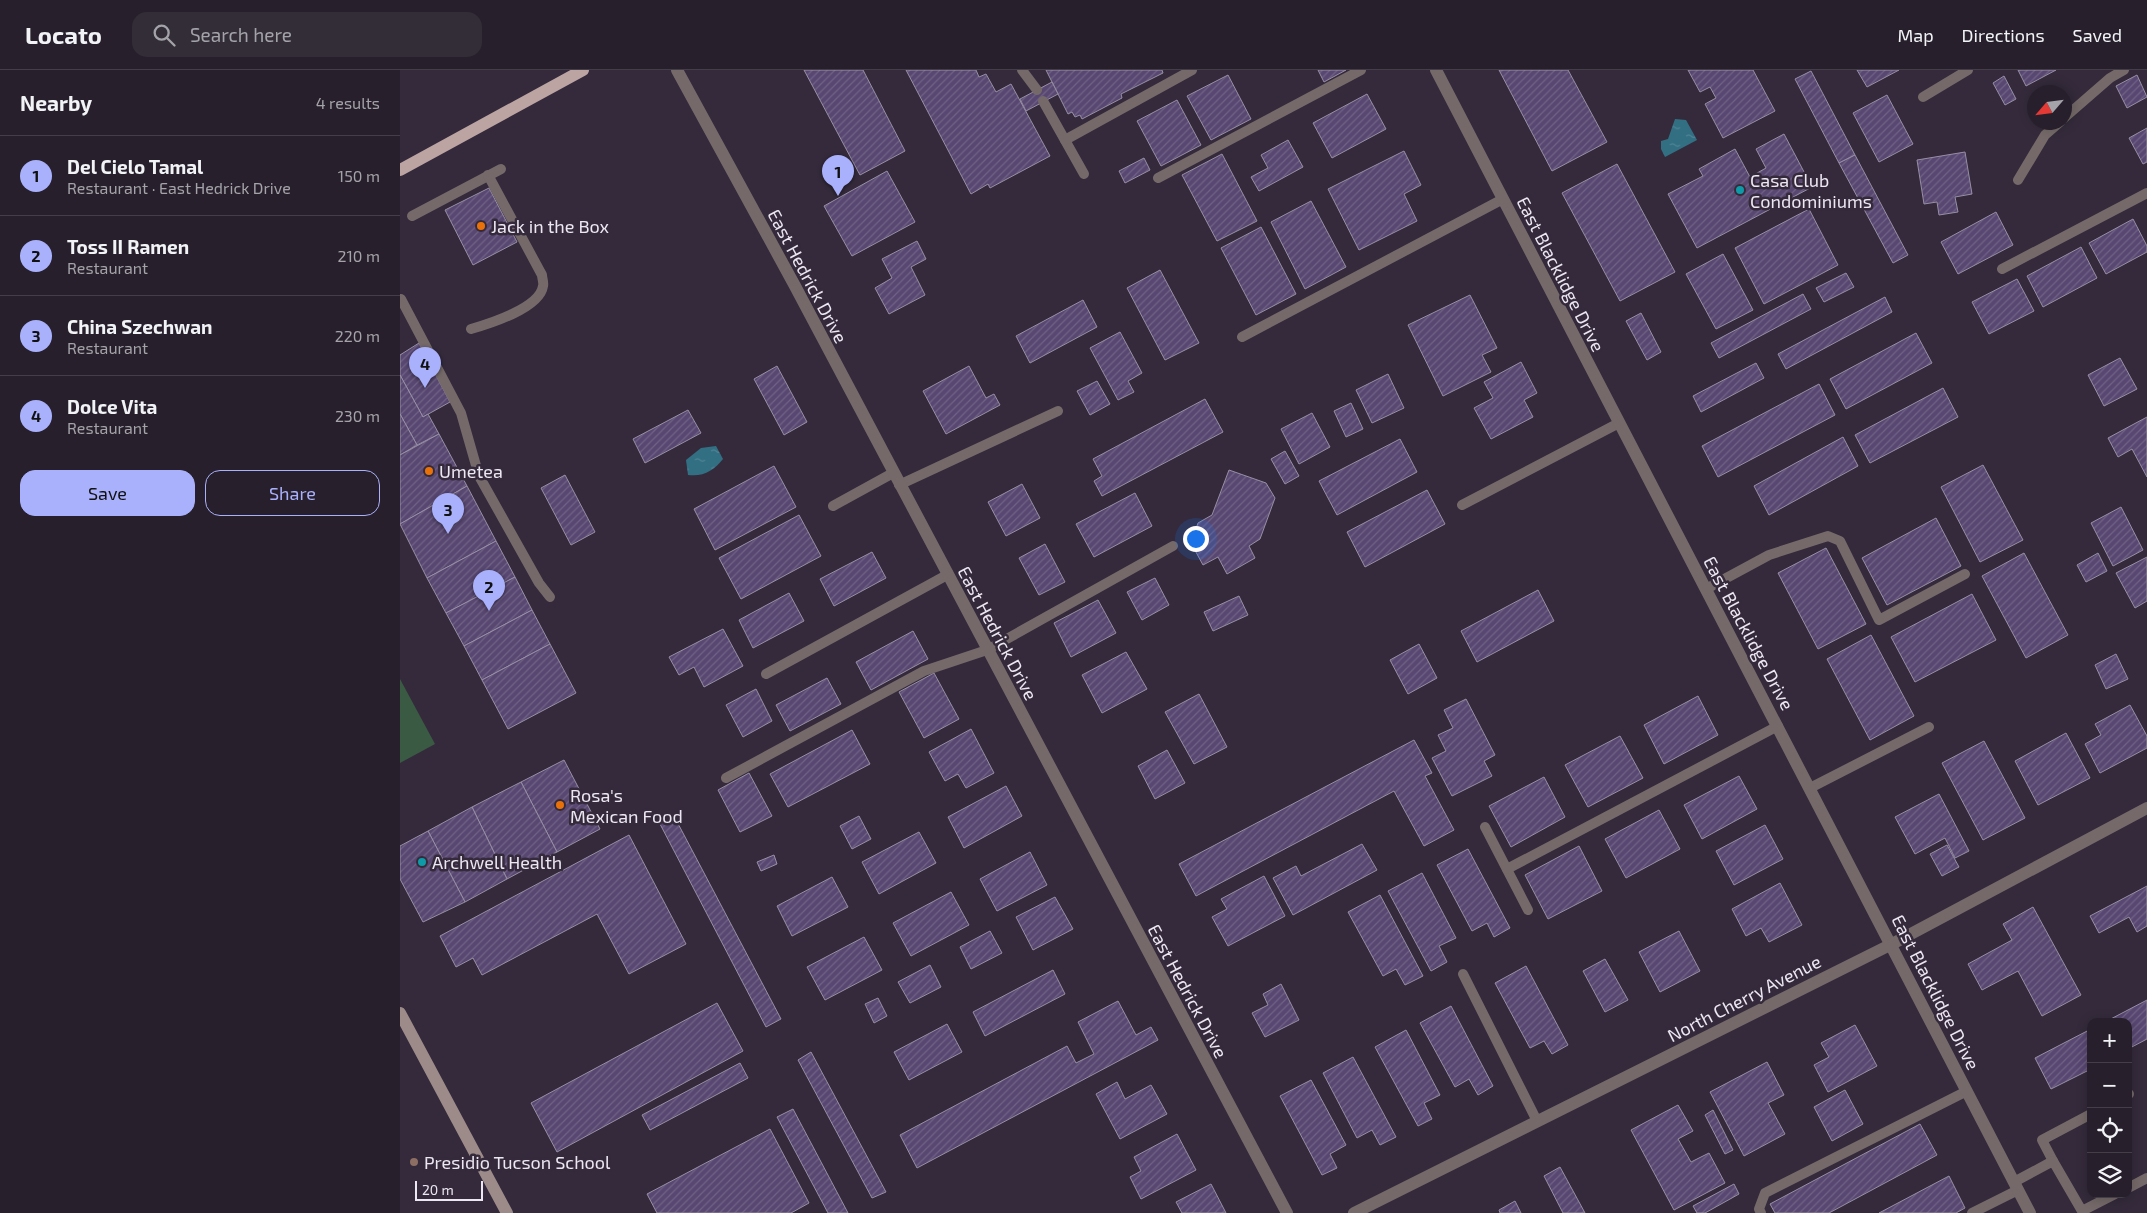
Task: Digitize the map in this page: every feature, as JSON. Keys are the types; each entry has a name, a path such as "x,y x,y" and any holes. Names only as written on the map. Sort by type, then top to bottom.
{"main road":[{"path":"400,170 583,70"},
{"path":"400,1013 507,1213"}],"street":[{"name":"East Hedrick Drive","path":"677,70 795,286 1287,1213"},
{"name":"East Blacklidge Drive","path":"1436,70 1892,944 2030,1213"},
{"name":"North Cherry Avenue","path":"1354,1213 1892,944 2147,808"}],"lane":[{"path":"1022,70 1037,90"},
{"path":"1065,140 1192,70"},
{"path":"1158,178 1361,70"},
{"path":"1923,96 1968,70"},
{"path":"2072,111 2110,78 2124,70"},
{"path":"1043,101 1084,174"},
{"path":"2018,180 2046,135 2051,130"},
{"path":"412,216 501,169"},
{"path":"471,329 500,320 537,300 543,287 542,275 488,175"},
{"path":"2002,269 2147,193"},
{"path":"1242,337 1503,199"},
{"path":"401,299 461,413 478,476 538,583 550,597"},
{"path":"899,485 1058,411"},
{"path":"1462,505 1619,423"},
{"path":"833,506 893,473"},
{"path":"1706,589 1769,555 1828,536 1840,541 1879,620 1966,574"},
{"path":"726,778 924,672 987,650 1173,546"},
{"path":"766,674 947,574"},
{"path":"1507,869 1778,726"},
{"path":"1810,788 1929,727"},
{"path":"1484,827 1528,910"},
{"path":"1463,974 1537,1121"},
{"path":"1762,1213 1760,1209 1765,1193 1967,1091"},
{"path":"2087,1116 2042,1140 2082,1211 2107,1198"},
{"path":"1972,1213 2053,1161"},
{"path":"2132,1186 2147,1178"}],"green space":[{"path":"400,679 435,744 400,763"}],"water":[{"path":"1675,119 1686,120 1697,140 1665,157 1661,149 1661,141 1668,139"},
{"path":"716,446 723,459 720,463 704,474 688,475 686,460 701,448"}],"building":[{"path":"804,70 863,70 905,151 860,175"},
{"path":"906,70 976,70 979,77 986,74 996,92 1011,84 1050,156 990,188 988,184 971,194"},
{"path":"1046,70 1162,70 1163,73 1121,94 1122,98 1082,119 1080,115 1075,117 1072,112 1068,114"},
{"path":"1318,70 1346,70 1324,82"},
{"path":"1499,70 1568,70 1607,142 1552,171"},
{"name":"Casa Club Condominiums","path":"1688,70 1753,70 1775,111 1723,138 1705,104 1716,98 1710,87 1700,92"},
{"path":"1857,70 1899,70 1867,87"},
{"path":"2018,70 2056,70 2027,85"},
{"path":"1811,71 1855,155 1839,163 1795,79"},
{"path":"1228,75 1251,119 1211,140 1187,96"},
{"path":"2137,75 2147,97 2127,108 2116,86"},
{"path":"2004,76 2016,99 2005,105 1993,83"},
{"path":"1052,82 1058,94 1026,111 1020,99"},
{"path":"1367,94 1386,129 1332,158 1313,123"},
{"path":"1887,95 1913,144 1879,162 1853,113"},
{"path":"1177,100 1201,145 1161,166 1137,121"},
{"path":"2147,128 2147,162 2143,164 2129,138"},
{"name":"Casa Club Condominiums","path":"1784,134 1812,187 1697,248 1668,194 1703,176 1699,169 1735,149 1750,177 1766,168 1756,149"},
{"path":"1288,140 1303,167 1259,191 1251,177 1268,168 1261,155"},
{"path":"1404,151 1421,185 1404,194 1417,221 1359,250 1328,189"},
{"path":"1965,152 1972,194 1955,197 1958,212 1939,215 1937,202 1924,204 1917,160"},
{"path":"1222,154 1257,221 1217,241 1182,175"},
{"path":"1855,155 1908,255 1893,263 1839,163"},
{"path":"1144,158 1150,170 1125,183 1119,171"},
{"path":"1617,164 1675,272 1620,301 1562,193"},
{"path":"887,171 915,222 852,256 824,206"},
{"name":"Jack in the Box","path":"489,188 517,242 473,265 445,210"},
{"path":"1311,201 1346,267 1305,289 1271,222"},
{"name":"Casa Club Condominiums","path":"1809,209 1838,265 1764,304 1735,248"},
{"path":"1996,212 2013,245 1958,274 1941,242"},
{"path":"2133,219 2147,246 2147,252 2106,274 2089,243"},
{"path":"1261,227 1296,294 1256,315 1221,248"},
{"path":"917,241 926,259 911,267 925,295 889,314 875,288 892,278 882,259"},
{"path":"2081,247 2097,278 2043,307 2027,276"},
{"name":"Casa Club Condominiums","path":"1723,254 1753,310 1716,329 1686,274"},
{"path":"1160,270 1199,343 1165,360 1127,288"},
{"path":"1846,273 1854,287 1824,302 1816,288"},
{"path":"2017,279 2034,311 1989,334 1972,302"},
{"path":"1803,294 1811,309 1719,358 1711,343"},
{"path":"1470,295 1497,348 1482,355 1491,372 1443,396 1408,325"},
{"path":"1885,297 1892,312 1786,369 1778,354"},
{"path":"1083,300 1097,327 1030,363 1016,336"},
{"path":"1641,313 1661,352 1647,360 1626,321"},
{"path":"1120,332 1142,373 1128,381 1134,392 1118,400 1090,348"},
{"path":"1916,333 1932,363 1846,409 1830,379"},
{"path":"419,343 450,402 423,417 400,375 400,355"},
{"path":"2120,358 2137,389 2104,406 2088,375"},
{"path":"1521,362 1537,393 1524,400 1533,417 1491,439 1474,408 1493,398 1484,382"},
{"path":"1756,363 1764,378 1701,412 1693,396"},
{"path":"777,366 807,422 784,435 754,379"},
{"path":"969,366 986,398 994,394 1000,405 946,434 923,391"},
{"path":"1388,374 1404,408 1372,423 1356,390"},
{"path":"400,375 423,417 428,414 439,434 417,445 400,414"},
{"path":"1097,381 1110,404 1090,415 1077,391"},
{"path":"1819,384 1835,415 1718,477 1702,446"},
{"path":"1943,388 1958,417 1870,463 1855,435"},
{"path":"1205,399 1223,432 1102,496 1094,481 1102,476 1093,459"},
{"path":"1351,403 1363,429 1346,437 1334,411"},
{"path":"688,410 701,433 645,463 633,439"},
{"path":"1312,413 1330,447 1299,464 1281,429"},
{"path":"400,414 417,445 400,455"},
{"path":"2147,417 2147,477 2132,449 2118,457 2108,438"},
{"name":"Umetea","path":"439,434 467,486 400,524 400,455"},
{"path":"1843,437 1858,466 1769,515 1754,486"},
{"path":"1400,439 1417,472 1337,515 1319,481"},
{"path":"1285,451 1299,476 1285,484 1271,459"},
{"path":"1983,465 2023,540 1980,562 1941,487"},
{"path":"774,466 796,507 715,550 694,509"},
{"path":"1229,470 1266,483 1275,498 1260,539 1249,546 1255,558 1227,574 1218,557 1203,565 1191,543 1198,523 1212,515"},
{"path":"565,475 595,532 571,545 541,488"},
{"path":"1022,484 1040,518 1006,536 988,502"},
{"path":"467,486 496,541 427,578 400,524"},
{"path":"1427,490 1445,524 1365,567 1347,532"},
{"path":"1135,493 1152,526 1094,557 1076,524"},
{"path":"2121,507 2143,550 2113,566 2091,523"},
{"path":"799,515 821,556 741,599 719,558"},
{"path":"1936,518 1961,566 1887,605 1862,558"},
{"path":"496,541 515,577 446,613 427,578"},
{"path":"1045,544 1065,582 1039,595 1019,558"},
{"path":"1826,548 1866,624 1818,649 1778,573"},
{"path":"872,552 886,578 834,606 820,579"},
{"path":"2024,553 2068,635 2026,658 1982,576"},
{"path":"2098,553 2107,571 2086,582 2077,565"},
{"path":"2147,557 2147,601 2135,608 2116,573"},
{"path":"515,577 532,610 464,646 446,613"},
{"path":"1155,578 1169,605 1142,620 1127,592"},
{"path":"1538,590 1554,621 1477,662 1461,631"},
{"path":"789,593 804,621 753,648 739,620"},
{"path":"1972,594 1996,640 1915,682 1891,637"},
{"path":"1239,596 1248,615 1213,631 1204,612"},
{"path":"1098,600 1116,633 1071,657 1054,623"},
{"path":"532,610 550,644 482,680 464,646"},
{"path":"723,629 743,666 704,687 694,667 679,675 669,657"},
{"path":"913,631 928,659 871,690 856,662"},
{"path":"1871,635 1914,716 1870,740 1827,659"},
{"path":"550,644 576,693 508,729 482,680"},
{"path":"1419,644 1437,678 1408,694 1390,660"},
{"path":"1126,652 1147,689 1102,713 1082,675"},
{"path":"2116,654 2128,679 2106,689 2095,665"},
{"path":"934,673 959,719 924,738 899,692"},
{"path":"827,678 841,704 790,731 776,705"},
{"path":"756,689 772,721 743,737 726,705"},
{"path":"1199,694 1227,747 1194,764 1165,712"},
{"path":"1698,696 1718,735 1664,764 1644,725"},
{"path":"1466,699 1495,755 1484,761 1492,776 1452,796 1432,758 1446,751 1438,735 1453,728 1444,710"},
{"path":"2130,705 2147,736 2147,748 2100,773 2085,744 2101,735 2095,724"},
{"path":"971,729 994,773 966,788 958,774 945,781 929,752"},
{"path":"852,730 870,764 788,807 770,774"},
{"path":"2066,733 2090,778 2038,805 2015,761"},
{"path":"1620,736 1643,778 1588,807 1565,765"},
{"path":"1414,740 1432,773 1425,776 1454,830 1424,846 1394,791 1196,896 1179,864"},
{"path":"1984,741 2025,818 1983,840 1942,763"},
{"path":"1167,750 1185,783 1155,799 1138,766"},
{"name":"Rosa's Mexican Food","path":"564,760 600,829 557,852 521,782"},
{"path":"749,773 772,816 740,832 718,790"},
{"path":"1739,776 1757,809 1702,839 1684,805"},
{"path":"1544,777 1565,817 1511,847 1489,806"},
{"path":"521,782 557,852 507,879 472,807"},
{"path":"1006,786 1022,816 964,848 948,817"},
{"path":"1939,794 1969,851 1955,858 1945,838 1915,854 1895,817"},
{"path":"472,807 507,879 465,902 428,831"},
{"path":"1659,810 1680,849 1626,878 1605,839"},
{"path":"674,816 781,1019 766,1027 660,824"},
{"path":"859,816 871,839 852,849 840,826"},
{"path":"1765,825 1783,859 1734,885 1716,851"},
{"name":"Archwell Health","path":"428,831 465,902 423,922 400,879 400,846"},
{"path":"919,832 936,863 879,894 862,862"},
{"path":"629,835 686,944 629,974 597,914 482,975 473,958 456,967 440,936"},
{"path":"1362,844 1377,870 1293,915 1273,878 1296,866 1301,876"},
{"path":"1947,845 1959,867 1942,876 1930,854"},
{"path":"1579,846 1602,891 1548,919 1525,875"},
{"path":"1468,849 1510,928 1494,937 1487,923 1472,931 1437,865"},
{"path":"1030,852 1047,885 997,911 980,879"},
{"path":"774,855 777,864 761,871 757,862"},
{"path":"1422,873 1456,938 1439,946 1447,962 1431,971 1388,891"},
{"path":"1264,876 1285,916 1228,946 1212,917 1227,909 1221,899"},
{"path":"832,877 848,907 792,936 777,906"},
{"path":"1780,883 1802,925 1769,942 1761,928 1746,936 1732,909"},
{"path":"2147,886 2147,926 2137,932 2129,917 2099,933 2090,916"},
{"path":"951,892 969,925 911,956 893,923"},
{"path":"1380,895 1423,976 1405,985 1396,969 1383,976 1348,912"},
{"path":"1055,897 1073,929 1033,950 1016,917"},
{"path":"2033,907 2081,995 2042,1016 2018,971 1982,990 1968,964 2012,940 2003,924"},
{"path":"990,931 1002,953 971,969 960,947"},
{"path":"1679,931 1700,971 1660,992 1639,952"},
{"path":"864,937 882,970 825,1000 807,967"},
{"path":"1605,959 1628,1000 1605,1012 1583,971"},
{"path":"930,965 941,987 910,1003 898,982"},
{"path":"1526,966 1568,1045 1552,1054 1544,1041 1530,1048 1495,983"},
{"path":"1053,970 1065,994 985,1036 973,1012"},
{"path":"1281,984 1299,1020 1265,1037 1252,1013 1268,1005 1263,994"},
{"path":"878,998 887,1016 874,1023 865,1004"},
{"path":"2147,1000 2147,1039 2132,1047 2132,1018 2113,1018"},
{"path":"1118,1001 1136,1035 1151,1027 1158,1040 917,1168 900,1135 1067,1046 1076,1063 1094,1054 1078,1022"},
{"path":"717,1003 743,1051 557,1152 531,1103"},
{"path":"1451,1006 1493,1086 1478,1095 1469,1079 1455,1087 1420,1023"},
{"path":"947,1024 962,1052 909,1080 894,1052"},
{"path":"1855,1025 1877,1066 1828,1092 1814,1065 1829,1057 1821,1043"},
{"path":"1406,1030 1440,1095 1424,1103 1432,1119 1418,1126 1375,1047"},
{"path":"2087,1031 2087,1071 2051,1089 2035,1058"},
{"path":"811,1052 886,1192 872,1198 798,1060"},
{"path":"1353,1057 1396,1137 1380,1145 1372,1130 1357,1138 1323,1073"},
{"path":"1767,1062 1784,1095 1768,1103 1785,1134 1744,1156 1710,1092"},
{"path":"740,1063 748,1078 650,1130 642,1115"},
{"path":"1311,1080 1346,1145 1330,1154 1337,1168 1322,1175 1280,1096"},
{"path":"1117,1082 1125,1099 1151,1085 1167,1114 1120,1139 1096,1094"},
{"path":"1845,1090 1863,1124 1832,1141 1814,1107"},
{"path":"1678,1105 1693,1131 1678,1139 1691,1162 1709,1153 1725,1183 1674,1210 1631,1130"},
{"path":"793,1109 848,1213 828,1213 777,1117"},
{"path":"1713,1110 1733,1150 1725,1154 1705,1115"},
{"path":"1920,1124 1937,1155 1829,1213 1775,1213 1770,1204"},
{"path":"770,1129 809,1203 791,1213 657,1213 647,1194"},
{"path":"1177,1134 1196,1170 1141,1199 1130,1177 1141,1171 1134,1157"},
{"path":"1560,1167 1585,1213 1563,1213 1544,1176"},
{"path":"1949,1176 1965,1208 1956,1213 1879,1213"},
{"path":"1211,1184 1226,1213 1182,1213 1176,1202"},
{"path":"1734,1184 1739,1194 1705,1213 1697,1213 1693,1206"},
{"path":"1515,1201 1521,1213 1500,1213 1499,1210"}],"place":[{"name":"Casa Club Condominiums","path":"1740,190"},
{"name":"Del Cielo Tamal","path":"838,196"},
{"name":"Jack in the Box","path":"481,226"},
{"name":"Dolce Vita","path":"425,388"},
{"name":"Umetea","path":"429,471"},
{"name":"China Szechwan","path":"448,534"},
{"name":"Toss II Ramen","path":"489,611"},
{"name":"Rosa's Mexican Food","path":"560,805"},
{"name":"Archwell Health","path":"422,862"},
{"name":"Presidio Tucson School","path":"414,1162"}]}
